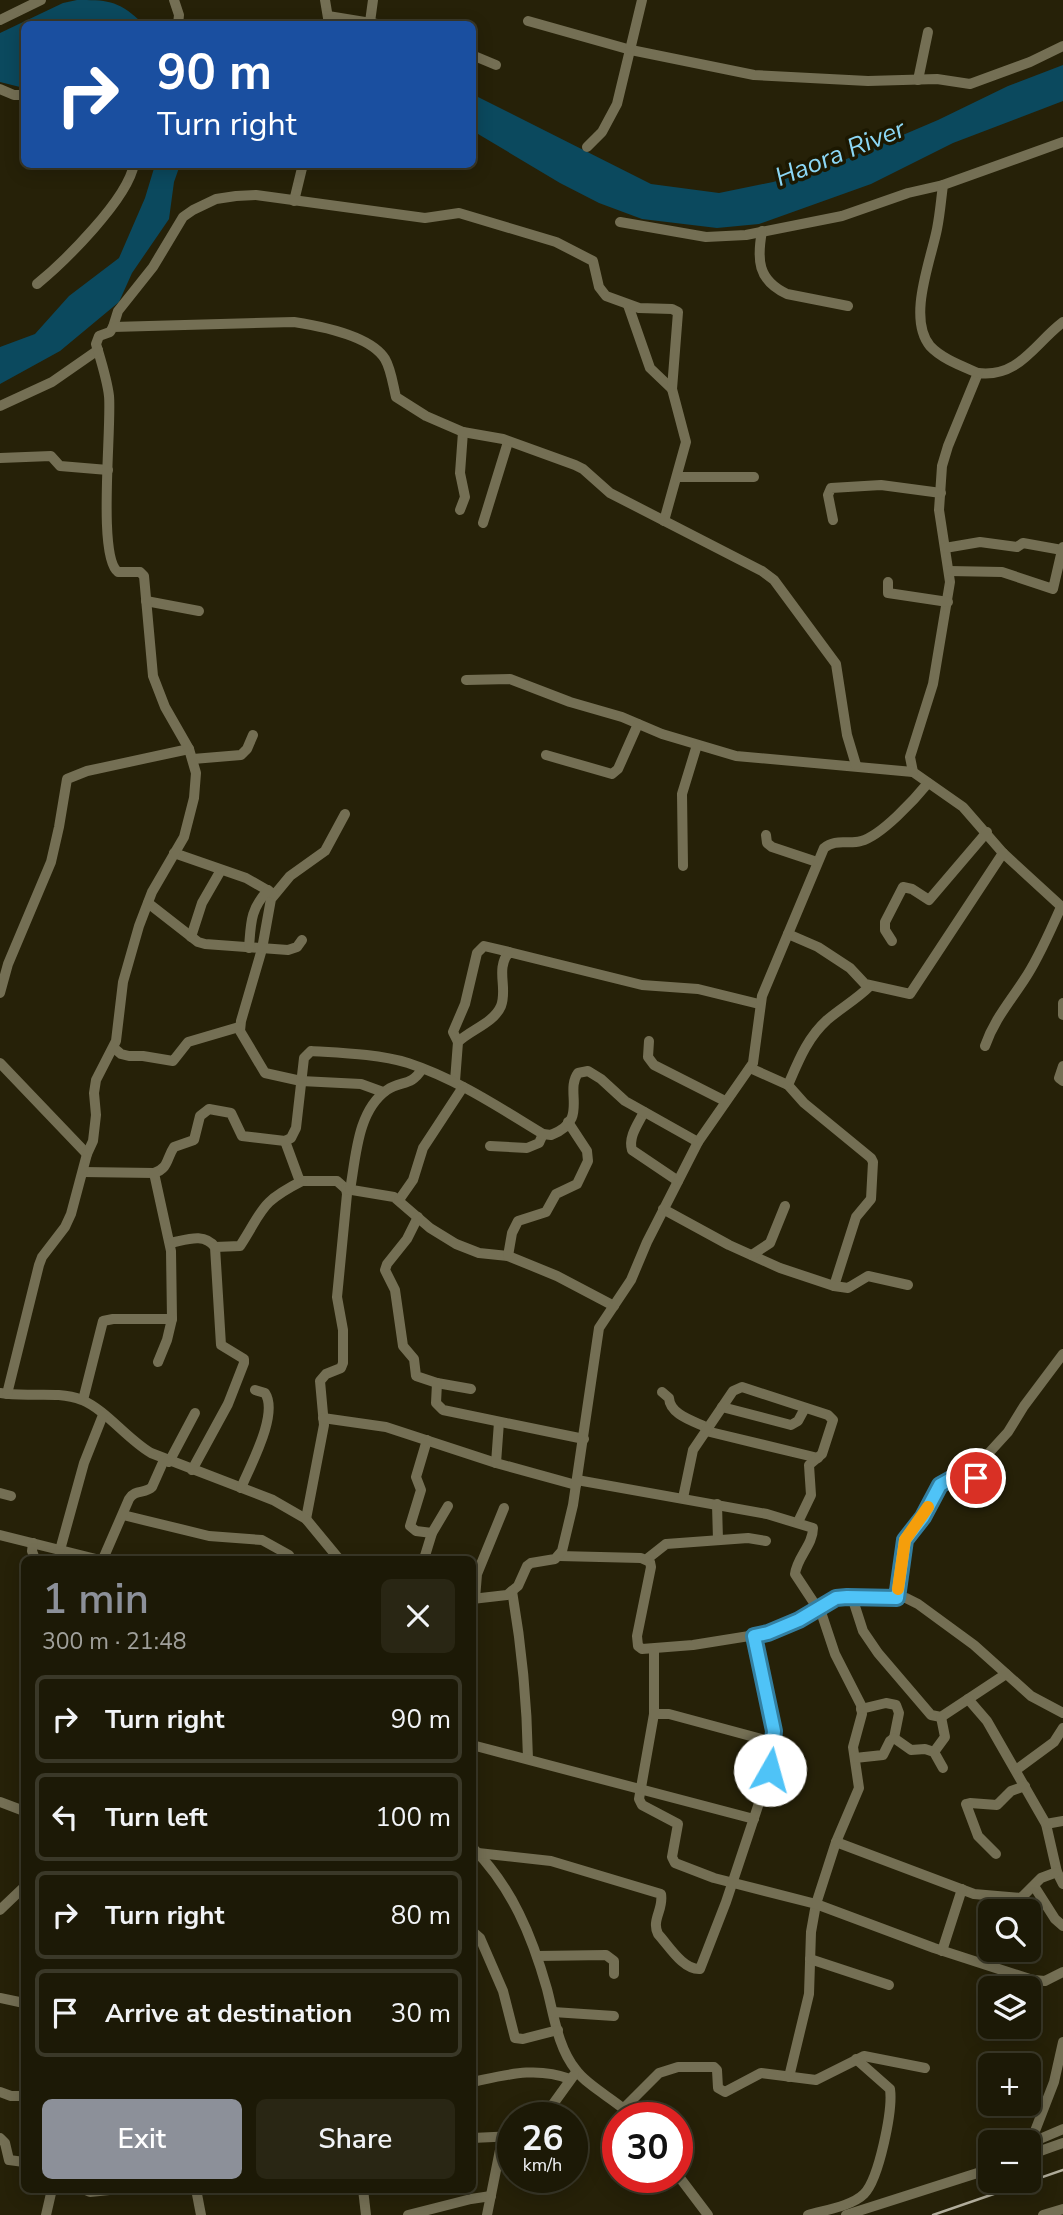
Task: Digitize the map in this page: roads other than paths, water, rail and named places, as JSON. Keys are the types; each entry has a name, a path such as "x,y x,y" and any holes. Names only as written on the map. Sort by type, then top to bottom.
{"street":[{"path":"0,20 41,0"},
{"path":"173,0 179,15 178,21"},
{"path":"325,0 329,21"},
{"path":"373,0 374,21"},
{"path":"587,148 611,118 624,84 642,0"},
{"path":"528,21 631,50 754,75 868,81 937,79 970,84 1030,62 1063,46"},
{"path":"918,80 928,32"},
{"path":"476,57 496,65"},
{"path":"0,89 21,95"},
{"path":"620,222 706,237 762,232 842,216 908,193 943,185 1063,142"},
{"path":"37,284 79,246 102,219 133,168"},
{"path":"294,201 302,168"},
{"path":"943,185 937,226 922,288 921,320 930,346 951,361 978,373 992,375 1012,368 1063,322"},
{"path":"337,1556 306,1519 273,1500 167,1461 137,1445 83,1401 67,1396 4,1394 39,1265 68,1221 93,1141 97,1074 114,1048 123,982 148,903 184,837 194,797 196,773 191,754 155,684 150,660 142,573 118,572 113,567 107,528 109,395 97,337 110,332 118,312 153,267 175,229 192,210 216,199 256,195 425,218 459,213 513,228 556,242 586,256 596,267 602,292 639,308 672,309 678,312 672,389 685,437 684,454 664,521"},
{"path":"762,232 758,259 779,290 786,294 848,306"},
{"path":"628,305 650,368 672,389"},
{"path":"113,327 294,323 322,326 377,351 386,360 396,397 426,415 463,432 508,442 583,469 610,493 762,570 780,589 836,664 847,735 856,765"},
{"path":"0,405 52,382 98,350"},
{"path":"913,772 910,757 933,684 948,602 949,571 940,510 942,466 978,373"},
{"path":"460,510 465,497 460,473 463,432"},
{"path":"483,523 508,442"},
{"path":"0,458 51,456 60,466 108,470"},
{"path":"678,477 754,477"},
{"path":"833,520 828,495 831,488 881,485 941,493"},
{"path":"944,548 980,542 1017,547 1023,543 1063,548 1053,589 1002,572 949,571"},
{"path":"888,582 888,593 948,602"},
{"path":"146,601 199,611"},
{"path":"466,680 510,679 662,734 753,758 913,772 962,807 1003,853 1062,907 1026,977 1002,1009 985,1046"},
{"path":"545,755 612,774 618,769 638,724"},
{"path":"0,993 8,964 51,862 60,827 66,779 87,771 191,754 241,755 253,735"},
{"path":"683,866 682,794 697,745"},
{"path":"476,1599 507,1595 518,1586 531,1563 559,1556 564,1545 576,1483 602,1323 631,1280 663,1209 698,1142 750,1068 754,1056 759,1004 817,862 828,844 858,842 870,837 914,800 928,783"},
{"path":"248,948 252,912 257,901 326,850 345,814"},
{"path":"891,942 884,926 903,887 929,900 986,832"},
{"path":"766,835 767,843 772,847 817,862"},
{"path":"174,853 246,878 271,892"},
{"path":"788,934 818,947 850,968 861,981 870,986 906,995 914,991 1003,853"},
{"path":"191,937 202,903 220,870"},
{"path":"271,892 262,949 239,1027 262,1071 271,1076 301,1081 361,1084 383,1092"},
{"path":"148,903 191,937 205,944 293,949 302,940"},
{"path":"399,1200 413,1180 423,1148 459,1084 458,1042 453,1032 466,1004 477,953 484,946 642,985 698,989 759,1004"},
{"path":"458,1042 498,1012 503,995 501,969 509,952"},
{"path":"788,1085 801,1053 825,1022 870,986"},
{"path":"1063,1003 1063,1014"},
{"path":"114,1048 129,1056 173,1061 184,1046 194,1039 239,1027"},
{"path":"649,1041 647,1052 654,1065 725,1101"},
{"path":"83,1172 154,1172 167,1166 174,1147 194,1140 200,1116 209,1109 227,1110 231,1113 242,1136 285,1141 296,1128 304,1058 311,1051 340,1052 397,1061 422,1069 459,1084 543,1134 555,1134 568,1122 575,1108 574,1078 582,1071 588,1071 625,1101 698,1142"},
{"path":"0,1063 87,1154"},
{"path":"1063,1066 1059,1078 1063,1081"},
{"path":"750,1068 788,1085 804,1103 873,1162 871,1199 856,1217 834,1286"},
{"path":"306,1519 321,1442 323,1418 320,1381 326,1374 341,1368 343,1363 343,1330 337,1297 339,1257 348,1189 363,1122 383,1092 415,1080 422,1069"},
{"path":"644,1112 630,1146 678,1181"},
{"path":"508,1255 512,1233 518,1221 546,1212 556,1194 577,1184 588,1161 587,1151 568,1122"},
{"path":"489,1146 527,1149 539,1143 543,1134"},
{"path":"285,1141 296,1175 302,1181"},
{"path":"154,1172 170,1243 172,1319 158,1362"},
{"path":"215,1247 240,1246 257,1215 271,1198 302,1181 332,1180 348,1189 399,1200 456,1244 479,1253 508,1255 557,1276 614,1306"},
{"path":"752,1255 771,1244 785,1206"},
{"path":"663,1209 780,1268 834,1286 848,1287 868,1276 908,1285"},
{"path":"418,1217 407,1239 385,1270 395,1290 402,1346 414,1359 416,1376 437,1384 471,1389"},
{"path":"170,1243 198,1238 211,1241 215,1247 221,1345 244,1359 228,1404 192,1470"},
{"path":"83,1401 103,1321 172,1319"},
{"path":"897,1598 905,1540 923,1517 940,1485 949,1480 976,1478 987,1455 1008,1432 1029,1398 1063,1354"},
{"path":"437,1384 436,1403 443,1410 584,1439"},
{"path":"683,1498 691,1455 733,1391 742,1387 828,1415 833,1420 822,1454 809,1465 811,1495 798,1522"},
{"path":"241,1488 270,1416 269,1398 265,1393 255,1390"},
{"path":"662,1392 669,1398 669,1405 674,1411 707,1430 818,1458"},
{"path":"722,1407 791,1425 798,1421 805,1408"},
{"path":"104,1556 132,1494 152,1487 195,1413"},
{"path":"60,1550 84,1463 103,1415"},
{"path":"323,1418 375,1424 496,1463 576,1483 717,1504 798,1522 813,1528 814,1532 795,1574 825,1619 835,1654 861,1709 861,1720 853,1747 859,1788 835,1842 816,1904 811,1932 809,1994 789,2077"},
{"path":"496,1463 499,1422"},
{"path":"427,1440 416,1476 421,1490 410,1525 416,1531 432,1533"},
{"path":"0,1493 11,1496"},
{"path":"717,1504 718,1540"},
{"path":"425,1556 432,1533 448,1506"},
{"path":"476,1582 504,1508"},
{"path":"123,1515 209,1536 262,1540 290,1556"},
{"path":"0,1548 2,1535 84,1556"},
{"path":"559,1556 647,1559 666,1544 748,1538 766,1541"},
{"path":"33,1543 34,1556"},
{"path":"647,1559 652,1567 637,1642 642,1649 768,1633 799,1620 836,1598 906,1598 974,1645 1031,1696 1063,1713"},
{"path":"512,1591 522,1648 527,1701 528,1759"},
{"path":"852,1597 863,1631 878,1653 927,1712 941,1717"},
{"path":"476,1850 551,1861 661,1894 663,1902 655,1928 686,1965 701,1969 766,1783 773,1742 773,1718 754,1636"},
{"path":"654,1649 654,1714 639,1802 678,1824 672,1857 675,1863 714,1878 816,1904 942,1951 1033,1980 1045,1981 1063,1972"},
{"path":"941,1717 1006,1674"},
{"path":"968,1699 987,1721 1046,1824 1057,1872 1063,1884"},
{"path":"855,1758 883,1755 894,1738 899,1713 895,1705 886,1703 861,1709"},
{"path":"654,1714 669,1714 773,1742"},
{"path":"934,1752 945,1737 941,1717"},
{"path":"1016,1770 1054,1742 1063,1728"},
{"path":"894,1738 911,1750 925,1749 934,1752 943,1768"},
{"path":"476,1746 754,1819"},
{"path":"996,1854 978,1836 966,1804 997,1805 1011,1791 1025,1786"},
{"path":"0,1802 21,1810"},
{"path":"1046,1824 1061,1819"},
{"path":"835,1842 979,1895 1023,1897 1041,1878 1057,1872"},
{"path":"476,1851 511,1896 537,1956 573,2075"},
{"path":"1034,1886 1055,1919 1063,1926"},
{"path":"942,1951 962,1889"},
{"path":"0,1910 21,1890"},
{"path":"476,1934 503,1991 515,2038 523,2039 558,2030"},
{"path":"537,1956 606,1955 614,1961 614,1974"},
{"path":"810,1959 889,1985"},
{"path":"0,1998 21,2002"},
{"path":"553,2012 614,2016"},
{"path":"1036,2130 1054,2082 1063,2042"},
{"path":"630,2102 653,2077 672,2067 714,2067 717,2070 718,2088 725,2092 761,2073 816,2080 856,2059 869,2056 925,2068"},
{"path":"808,2215 862,2196 882,2155 890,2089 856,2059"},
{"path":"476,2081 528,2071 573,2075 615,2102"},
{"path":"554,2102 573,2075"},
{"path":"0,2092 21,2096"},
{"path":"1041,2138 1063,2129"},
{"path":"476,2138 497,2136"},
{"path":"0,2138 5,2143 9,2160 21,2162"},
{"path":"1041,2151 1063,2143"},
{"path":"846,2215 978,2173"},
{"path":"487,2215 497,2174"},
{"path":"46,2215 51,2193"},
{"path":"197,2193 201,2215"},
{"path":"363,2193 366,2215"},
{"path":"691,2193 708,2215"},
{"path":"408,2215 491,2196"},
{"path":"1049,2214 1063,2209"}],"water":[{"path":"77,0 111,2 139,20 25,21 63,3"},
{"path":"21,23 20,87 0,82 0,33"},
{"path":"1063,65 1063,101 953,143 871,184 759,224 717,228 642,219 599,203 476,133 476,96 651,184 719,193 830,166 938,120 1008,86"},
{"path":"154,168 179,168 174,182 169,219 132,273 119,302 60,351 0,384 0,347 35,334 69,296 119,258 145,198"}],"railway":[{"path":"933,2215 1063,2170"}],"water label":[{"name":"Haora River","path":"840,153"}]}
